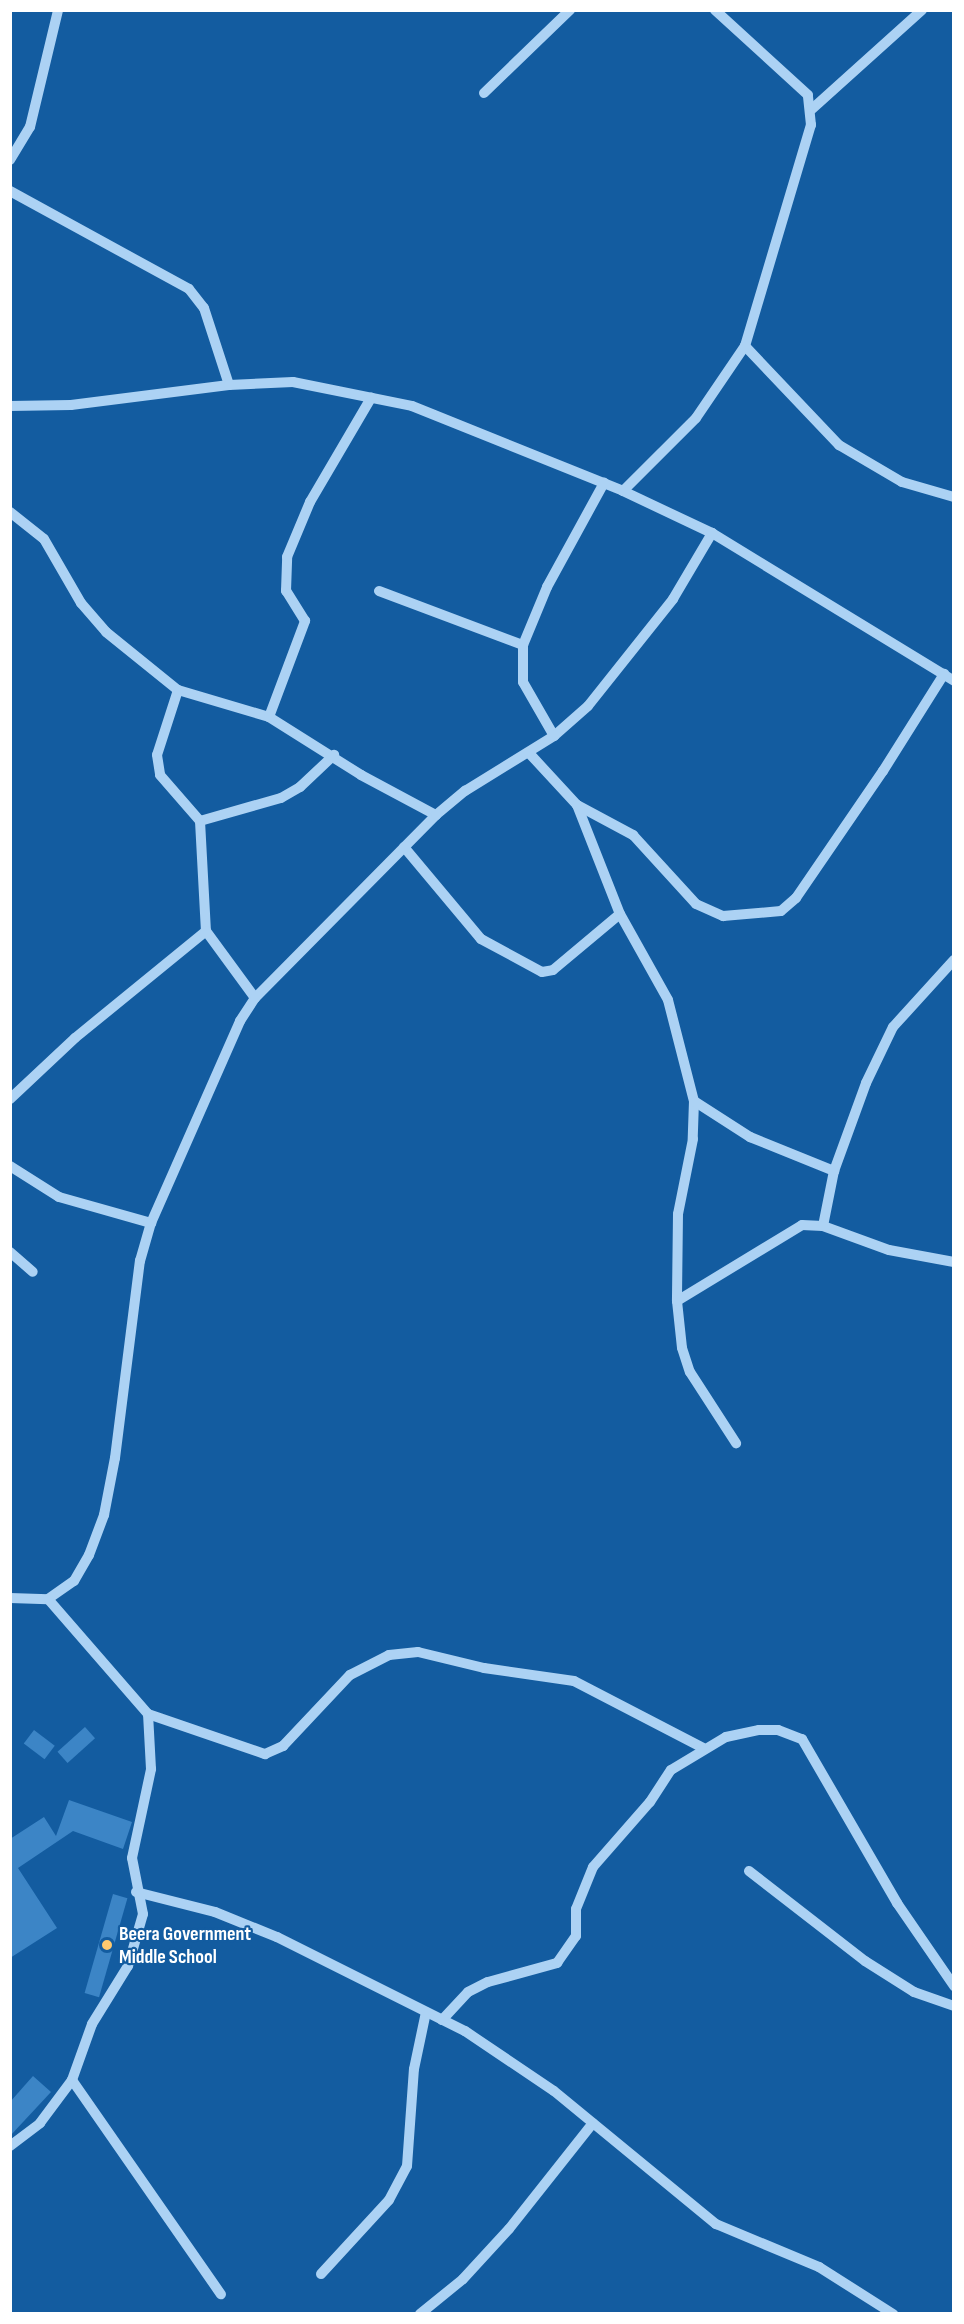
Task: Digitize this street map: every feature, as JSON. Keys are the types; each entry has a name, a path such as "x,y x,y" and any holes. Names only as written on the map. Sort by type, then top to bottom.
{"street":[{"path":"10,160 30,127 58,10"},
{"path":"484,93 570,10"},
{"path":"624,491 696,418 745,346 812,109 808,95 787,72 715,10"},
{"path":"812,109 922,10"},
{"path":"10,191 189,289 204,308 229,385"},
{"path":"745,346 839,445 902,482 954,497"},
{"path":"10,406 71,405 229,385 293,382 412,406 624,491 712,533 954,681"},
{"path":"269,717 305,621 286,591 287,557 310,502 371,398"},
{"path":"554,736 523,682 523,645 547,587 604,483"},
{"path":"10,512 44,539 81,603 106,632 178,690 269,717 334,755 361,776 436,815"},
{"path":"10,1598 48,1599 74,1581 104,1515 140,1261 151,1223 240,1021 255,998 436,815 465,791 554,736 614,677 673,599 712,533"},
{"path":"379,591 523,645"},
{"path":"529,753 578,805 633,835 696,903 723,916 780,911 795,898 883,771 944,674"},
{"path":"178,690 157,755 160,775 200,821 206,931 255,998"},
{"path":"200,821 281,798 300,787 334,755"},
{"path":"578,805 620,914 668,1000 694,1101 693,1139 678,1214 677,1301 690,1371 736,1443"},
{"path":"404,847 481,939 542,972 553,970 620,914"},
{"path":"10,1099 75,1038 206,931"},
{"path":"823,1226 834,1172 866,1083 893,1027 954,960"},
{"path":"694,1101 750,1137 834,1172"},
{"path":"10,1166 59,1197 151,1223"},
{"path":"677,1301 802,1225 823,1226 889,1250 954,1262"},
{"path":"10,1252 33,1272"},
{"path":"48,1599 148,1714 265,1754 283,1746 350,1674 389,1655 418,1653 574,1681 703,1748"},
{"path":"10,2146 40,2123 72,2080 92,2024 128,1966 141,1932 143,1914 136,1892 132,1858 151,1769 148,1714"},
{"path":"442,2020 468,1992 488,1982 546,1968 566,1954 576,1936 581,1888 593,1867 650,1802 671,1770 703,1748 726,1737 759,1730 778,1730 802,1739 897,1903 954,1986"},
{"path":"749,1871 865,1961 914,1992 954,2006"},
{"path":"136,1892 215,1912 277,1937 442,2020 509,2058 593,2123 716,2224 819,2267 892,2313"},
{"path":"321,2274 389,2200 407,2166 414,2069 426,2012"},
{"path":"72,2080 221,2294"},
{"path":"420,2313 463,2279 509,2229 593,2123"}],"building":[{"path":"85,1727 95,1738 68,1763 58,1752"},
{"path":"34,1730 55,1746 45,1759 24,1744"},
{"path":"69,1800 132,1822 123,1849 73,1831 18,1868 57,1928 10,1958 10,1839 44,1817 56,1836"},
{"name":"Beera Government Middle School","path":"113,1894 127,1898 99,1997 85,1993"},
{"path":"33,2076 51,2092 10,2136 10,2102"}],"place":[{"name":"Beera Government Middle School","path":"107,1945"}]}
